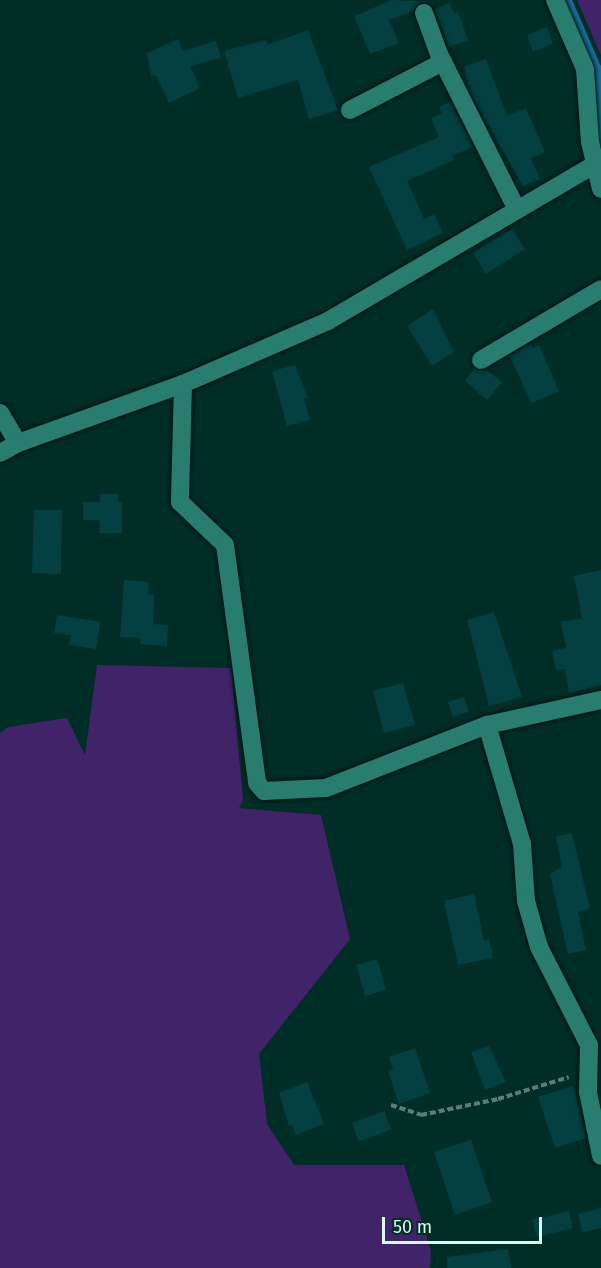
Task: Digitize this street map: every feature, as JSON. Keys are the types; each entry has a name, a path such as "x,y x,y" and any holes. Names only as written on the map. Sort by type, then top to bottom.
{"street":[{"path":"555,0 585,69 601,189"},
{"path":"424,13 443,62 517,210"},
{"path":"350,110 443,62"},
{"path":"0,453 18,442 183,384 328,321 597,163"},
{"path":"481,360 601,289"},
{"path":"183,384 180,502 225,545 257,783 264,791 326,788 487,725 601,700"},
{"path":"0,413 18,442"},
{"path":"487,725 522,844 526,901 539,947 586,1036 592,1126 601,1156"}],"path":[{"path":"391,1105 422,1115 498,1099 589,1071"}],"shaded area":[{"path":"577,0 601,0 601,55 599,51"},
{"path":"97,665 231,668 243,800 239,808 321,815 350,939 259,1054 267,1124 294,1165 404,1165 431,1251 430,1268 0,1268 0,733 8,727 67,718 85,755"}],"building":[{"path":"392,0 438,2 420,3 413,11 389,20 399,43 370,54 354,16"},
{"path":"450,3 454,13 458,12 468,40 449,47 435,9"},
{"path":"547,27 553,44 533,52 527,35"},
{"path":"308,30 338,110 309,119 298,80 238,98 224,51 266,40 267,45"},
{"path":"178,39 183,51 216,41 221,58 190,66 200,88 169,103 156,75 151,76 147,53"},
{"path":"486,59 507,116 526,108 545,152 531,158 540,179 523,186 470,92 464,67"},
{"path":"450,102 473,147 452,156 454,160 407,181 424,219 434,214 443,233 407,250 369,167 439,137 431,118 442,113 439,107"},
{"path":"512,229 525,249 486,274 473,253"},
{"path":"433,309 454,352 432,366 407,326"},
{"path":"531,344 533,348 539,345 559,391 531,403 510,356"},
{"path":"295,365 308,398 304,399 310,420 287,426 272,371"},
{"path":"474,369 486,370 502,382 487,400 465,381"},
{"path":"100,494 118,494 118,502 122,502 122,533 99,533 100,520 83,520 83,502 100,502"},
{"path":"34,510 62,510 61,574 32,573"},
{"path":"601,570 601,685 569,693 565,669 556,670 552,651 566,648 561,622 582,618 574,576"},
{"path":"124,580 149,582 148,594 154,595 153,624 168,625 167,646 140,644 141,638 120,637"},
{"path":"494,612 522,697 489,706 467,620"},
{"path":"57,615 100,622 96,649 69,645 71,635 54,633"},
{"path":"403,683 415,725 384,733 373,691"},
{"path":"464,697 469,712 453,717 448,702"},
{"path":"572,833 590,909 578,912 586,950 568,954 550,874 562,867 556,836"},
{"path":"474,894 484,941 489,939 493,958 458,965 444,901"},
{"path":"377,959 386,990 365,996 356,965"},
{"path":"489,1046 506,1082 485,1090 471,1052"},
{"path":"415,1048 430,1093 399,1104 388,1071 393,1069 389,1057"},
{"path":"307,1082 324,1124 296,1135 292,1125 289,1126 279,1093"},
{"path":"573,1086 586,1138 555,1148 538,1097"},
{"path":"384,1111 391,1129 359,1142 352,1123"},
{"path":"471,1140 492,1202 455,1215 434,1152"},
{"path":"601,1208 601,1228 582,1232 578,1214"},
{"path":"569,1211 573,1228 537,1237 532,1220"},
{"path":"508,1249 511,1268 447,1268 447,1257"}],"waterway":[{"path":"568,0 597,67 601,143"}]}
